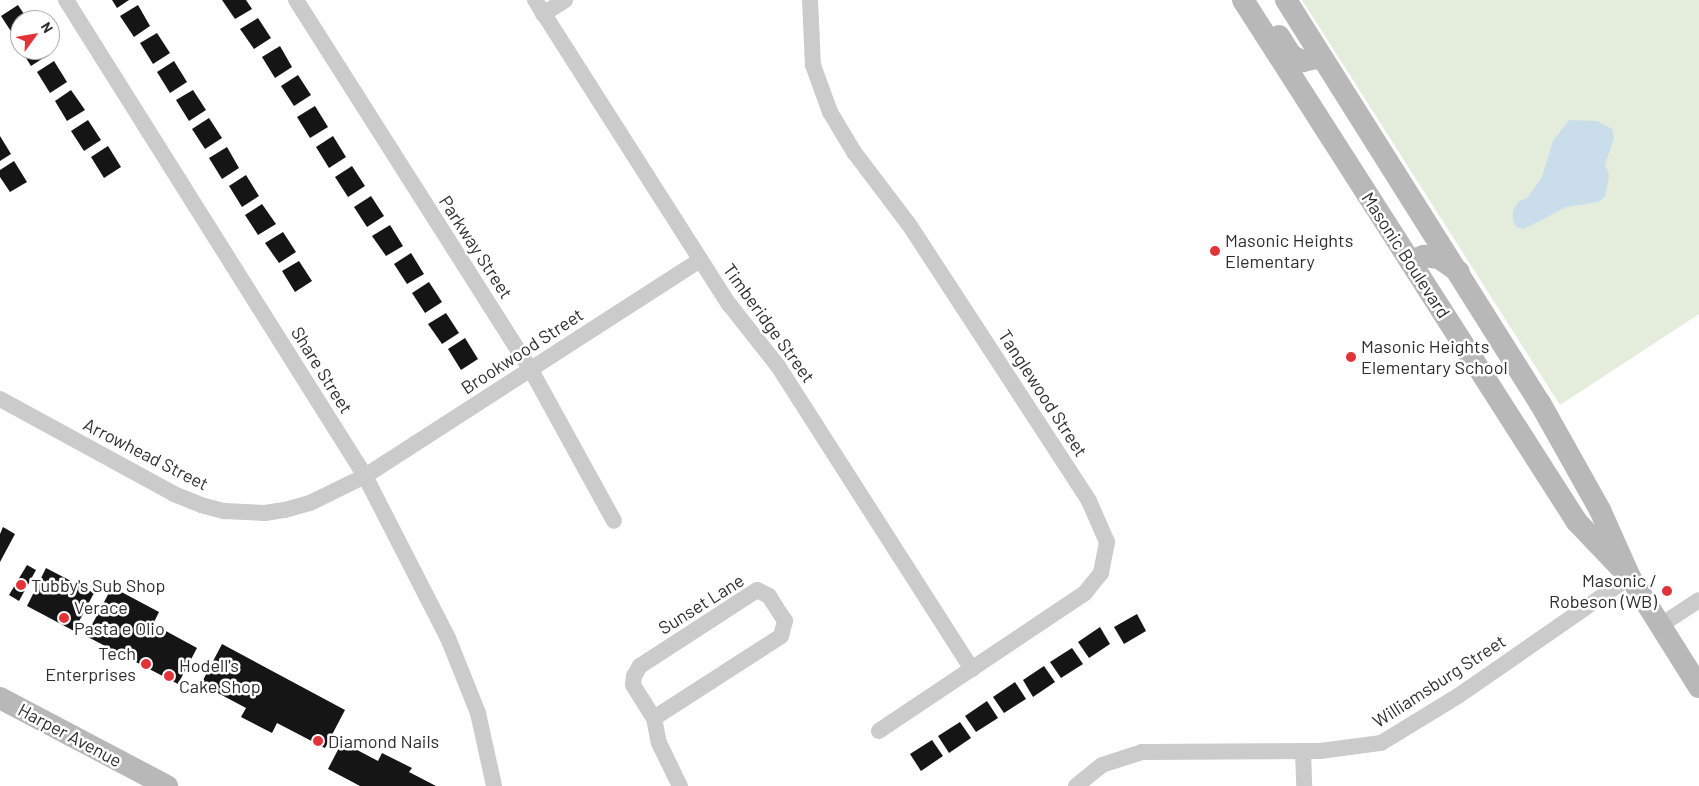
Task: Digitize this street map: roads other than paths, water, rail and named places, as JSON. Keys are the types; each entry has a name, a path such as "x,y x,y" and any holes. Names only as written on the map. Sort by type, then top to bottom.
{"main road":[{"name":"Masonic Boulevard","path":"1243,0 1577,522 1630,577"},
{"path":"1255,0 1292,55 1302,61 1322,57"},
{"name":"Masonic Boulevard","path":"1286,0 1540,403 1600,510 1630,577 1699,687"},
{"path":"1410,261 1424,256 1439,258 1459,272"},
{"path":"1470,356 1481,340 1484,312"},
{"path":"1515,426 1533,417 1540,403"},
{"name":"Harper Avenue","path":"0,698 167,786"}],"street":[{"name":"Share Street","path":"66,0 365,476 448,638 478,713 494,786"},
{"name":"Parkway Street","path":"296,0 531,370 614,521"},
{"path":"539,7 565,0"},
{"name":"Tanglewood Street","path":"810,0 813,66 830,112 854,152 915,235 1089,501 1108,542 1101,574 1085,593 879,731"},
{"name":"Timberidge Street","path":"539,7 700,260 729,304 778,366 972,669"},
{"name":"Brookwood Street","path":"365,476 700,260"},
{"name":"Arrowhead Street","path":"0,399 174,494 224,511 265,514 285,510 310,503 365,476"},
{"name":"Williamsburg Street","path":"1076,786 1102,765 1142,752 1348,750 1381,743 1630,577"},
{"name":"Sunset Lane","path":"654,718 781,636 785,621 769,596 757,590 640,666 633,684 654,718 659,743 680,786"},
{"path":"1661,626 1699,600"},
{"path":"1303,751 1304,786"}],"water":[{"path":"1569,120 1597,121 1612,129 1614,138 1605,165 1609,175 1605,197 1598,202 1566,207 1524,229 1516,227 1513,220 1513,210 1519,201 1527,198 1542,177 1553,141"}],"place":[{"name":"Masonic Heights Elementary","path":"1215,251"},
{"name":"Masonic Heights Elementary School","path":"1351,357"},
{"name":"Tubby's Sub Shop","path":"21,585"},
{"name":"Masonic / Robeson (WB)","path":"1667,591"},
{"name":"Verace Pasta e Olio","path":"64,618"},
{"name":"Tech Enterprises","path":"146,664"},
{"name":"Hodell's Cake Shop","path":"169,676"},
{"name":"Diamond Nails","path":"318,741"}]}
